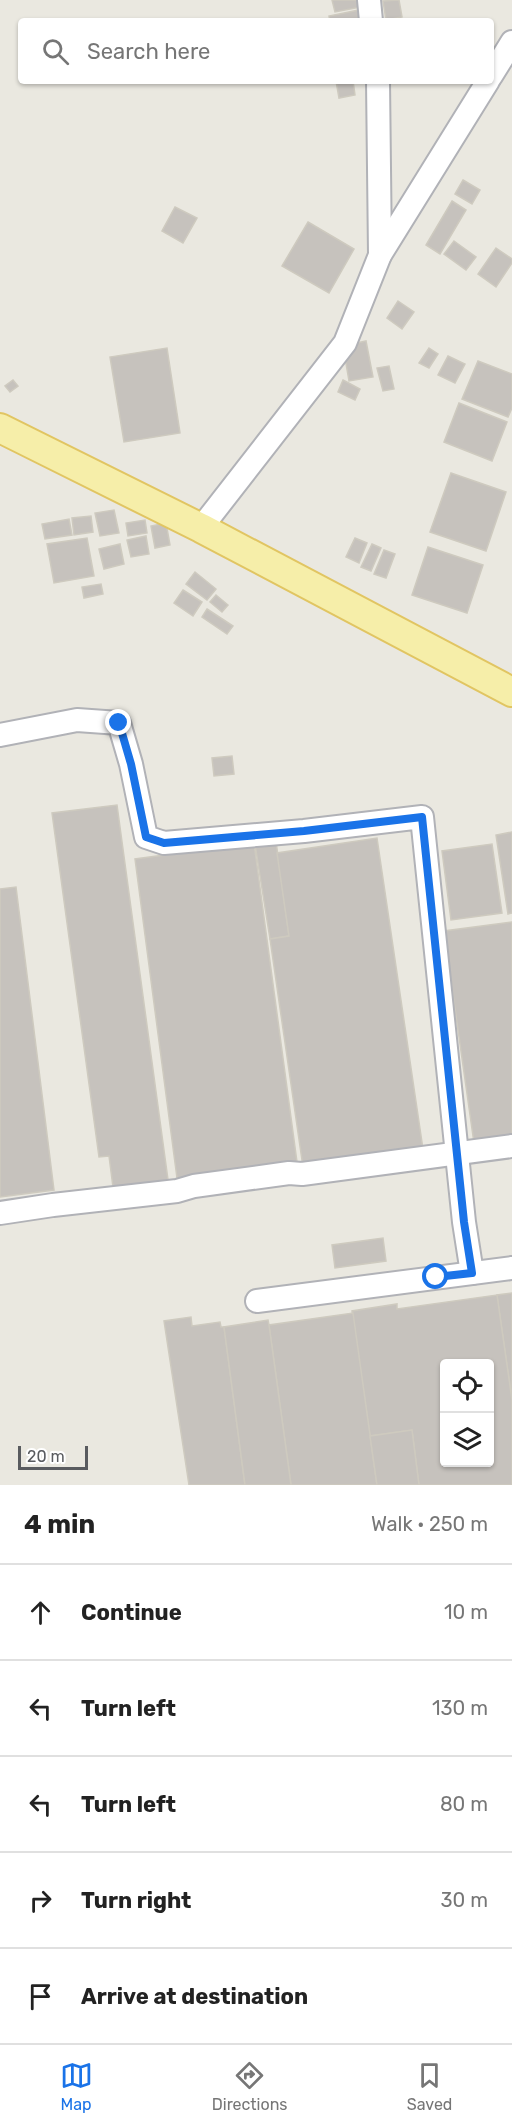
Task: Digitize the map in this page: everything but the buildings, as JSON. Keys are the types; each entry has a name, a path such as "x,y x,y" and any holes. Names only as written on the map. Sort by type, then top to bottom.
{"main road":[{"path":"0,428 201,528 512,692"}],"street":[{"path":"369,0 371,18"},
{"path":"494,71 512,42"},
{"path":"378,84 380,255"},
{"path":"201,528 345,342 380,255 486,84"},
{"path":"0,735 77,720 119,723 131,764 146,837 164,843 304,831 422,817 464,1222 472,1273"},
{"path":"0,1213 53,1204 160,1194 194,1186 290,1173 313,1173 512,1146"},
{"path":"257,1301 512,1268"}],"route":[{"path":"119,723 131,764 146,837 164,843 304,831 422,817 464,1222 472,1273 436,1277"}]}
